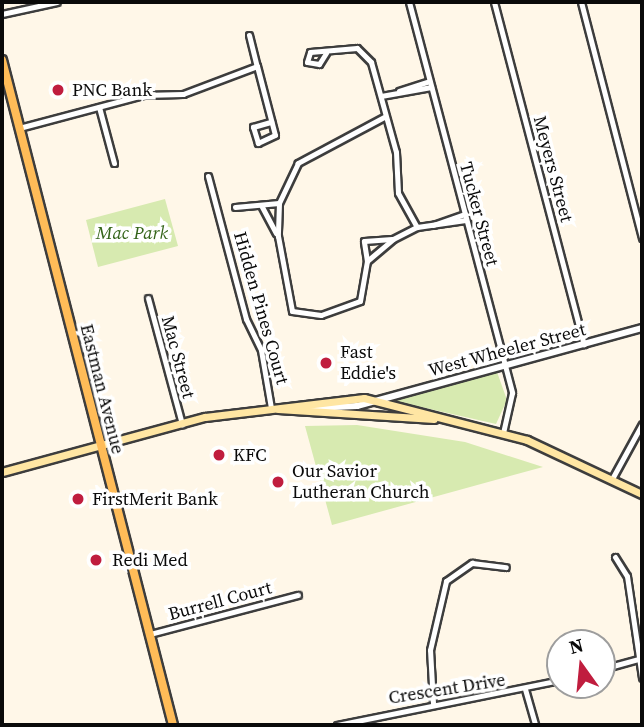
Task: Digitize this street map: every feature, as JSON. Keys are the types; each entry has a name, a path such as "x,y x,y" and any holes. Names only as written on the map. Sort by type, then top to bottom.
{"main road":[{"name":"Eastman Avenue","path":"2,60 173,725"},
{"path":"2,472 181,424 271,408 379,400 441,419 503,433 613,477 642,494"},
{"path":"271,408 441,419"}],"street":[{"path":"2,14 57,2"},
{"name":"Tucker Street","path":"408,2 504,364 512,402 503,433"},
{"name":"Meyers Street","path":"494,2 584,344"},
{"path":"581,2 642,238"},
{"path":"249,35 275,135 257,143 253,127 271,122"},
{"path":"326,53 357,48 371,62 381,96 398,193 417,228"},
{"path":"19,128 100,107 183,94 257,66"},
{"path":"381,96 430,84"},
{"path":"100,107 114,163"},
{"path":"384,117 298,163 279,203 278,236 292,311 304,315 360,302 367,261 364,241 393,239"},
{"name":"Hidden Pines Court","path":"208,176 246,319 261,350 271,408"},
{"path":"235,207 279,203"},
{"path":"261,205 278,236"},
{"path":"367,261 393,239 417,228 465,217"},
{"name":"Mac Street","path":"148,298 181,424"},
{"name":"West Wheeler Street","path":"379,400 642,328"},
{"path":"613,477 642,424"},
{"path":"615,557 627,576 642,678"},
{"path":"433,704 430,650 446,582 472,563 506,567"},
{"name":"Burrell Court","path":"150,634 298,595"},
{"path":"616,665 641,659"},
{"name":"Crescent Drive","path":"338,725 546,684"},
{"path":"525,689 535,725"}],"green space":[{"name":"Mac Park","path":"165,199 178,246 98,267 86,220"},
{"path":"497,372 507,400 496,424 390,400"},
{"path":"357,425 465,442 543,467 332,525 305,426"}],"place":[{"name":"PNC Bank","path":"58,90"},
{"name":"Fast Eddie's","path":"326,363"},
{"name":"KFC","path":"219,455"},
{"name":"Our Savior Lutheran Church","path":"278,482"},
{"name":"FirstMerit Bank","path":"78,499"},
{"name":"Redi Med","path":"96,560"}]}
